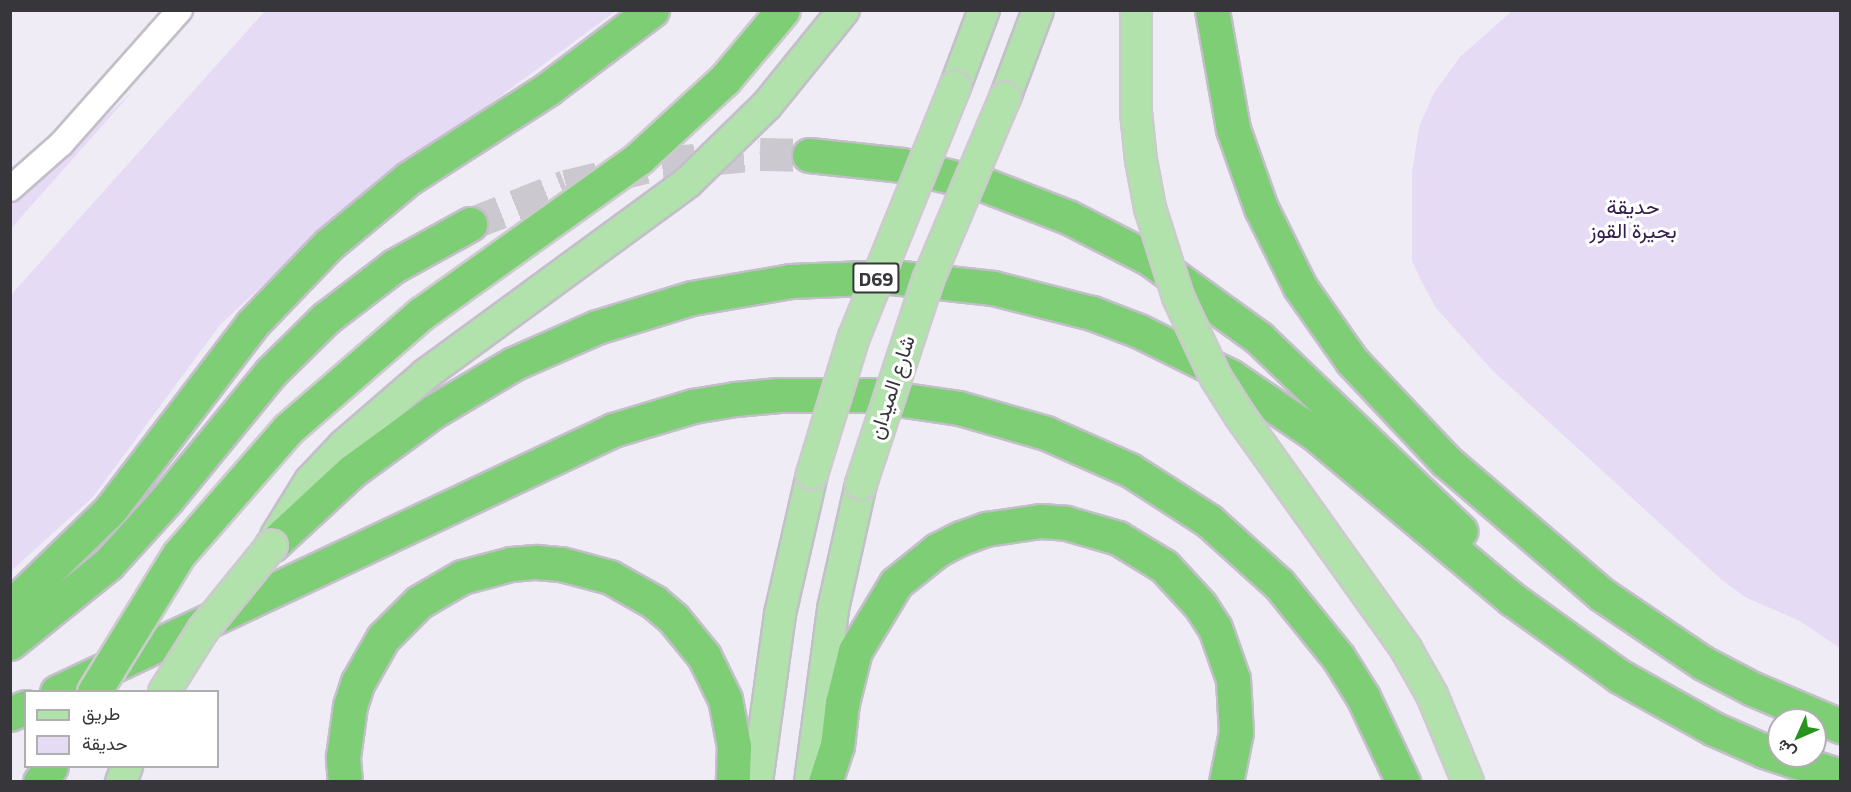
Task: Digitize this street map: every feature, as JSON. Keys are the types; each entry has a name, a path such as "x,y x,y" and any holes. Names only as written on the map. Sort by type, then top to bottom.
{"highway":[{"path":"10,607 110,510 252,324 328,245 409,178 549,88 652,10"},
{"path":"95,690 179,554 288,429 422,313 639,158 725,79 783,10"},
{"path":"1212,10 1233,129 1261,208 1300,287 1360,370 1496,507 1601,594 1703,663 1753,689 1840,726"},
{"path":"809,155 902,165 1026,199 1109,237 1188,284 1283,360 1574,645"},
{"path":"10,643 108,564 167,499 270,373 326,318 394,266 470,224"},
{"path":"272,545 352,471 463,393 555,344 644,311 731,290 790,281 892,277 993,288 1101,316 1185,352 1273,403 1574,645 1665,705 1714,729 1840,776"},
{"path":"61,690 574,446 642,420 693,406 780,394 859,394 915,400 1003,419 1088,450 1130,470 1209,521 1287,593 1338,657 1363,697 1403,782"},
{"path":"825,782 837,746 842,703 855,651 896,584 930,555 961,538 995,527 1040,521 1092,529 1126,542 1164,566 1200,605 1215,628 1233,678 1236,732 1226,782"},
{"path":"345,782 344,749 350,706 369,659 383,638 419,602 462,577 511,564 536,562 561,564 610,577 654,602 673,618 704,657 725,699 734,746 733,782"},
{"path":"10,714 24,707"},
{"path":"40,782 50,768"}],"main road":[{"path":"165,690 203,630 272,545 310,481 379,412 467,343 653,209 728,145 804,64 844,10"},
{"name":"D69","path":"757,782 780,614 812,474 854,337 984,10"},
{"name":"شارع الميدان","path":"810,782 833,609 861,484 920,301 1005,98 1038,10"},
{"path":"1136,13 1136,112 1141,160 1150,208 1178,297 1206,358 1240,416 1407,649 1432,695 1468,782"}],"street":[{"path":"10,189 61,144 180,10"}],"green space":[{"name":"حديقة بحيرة القوز","path":"1513,10 1840,11 1840,648 1800,621 1745,597 1722,580 1493,371 1436,308 1423,284 1412,261 1412,172 1419,127 1434,93 1460,57"},
{"path":"265,11 616,11 332,220 220,325 93,497 11,571 10,296"},
{"path":"133,91 23,215 11,229 11,205"}],"tunnel":[{"path":"470,224 566,186 662,163 760,154 809,155"}]}
